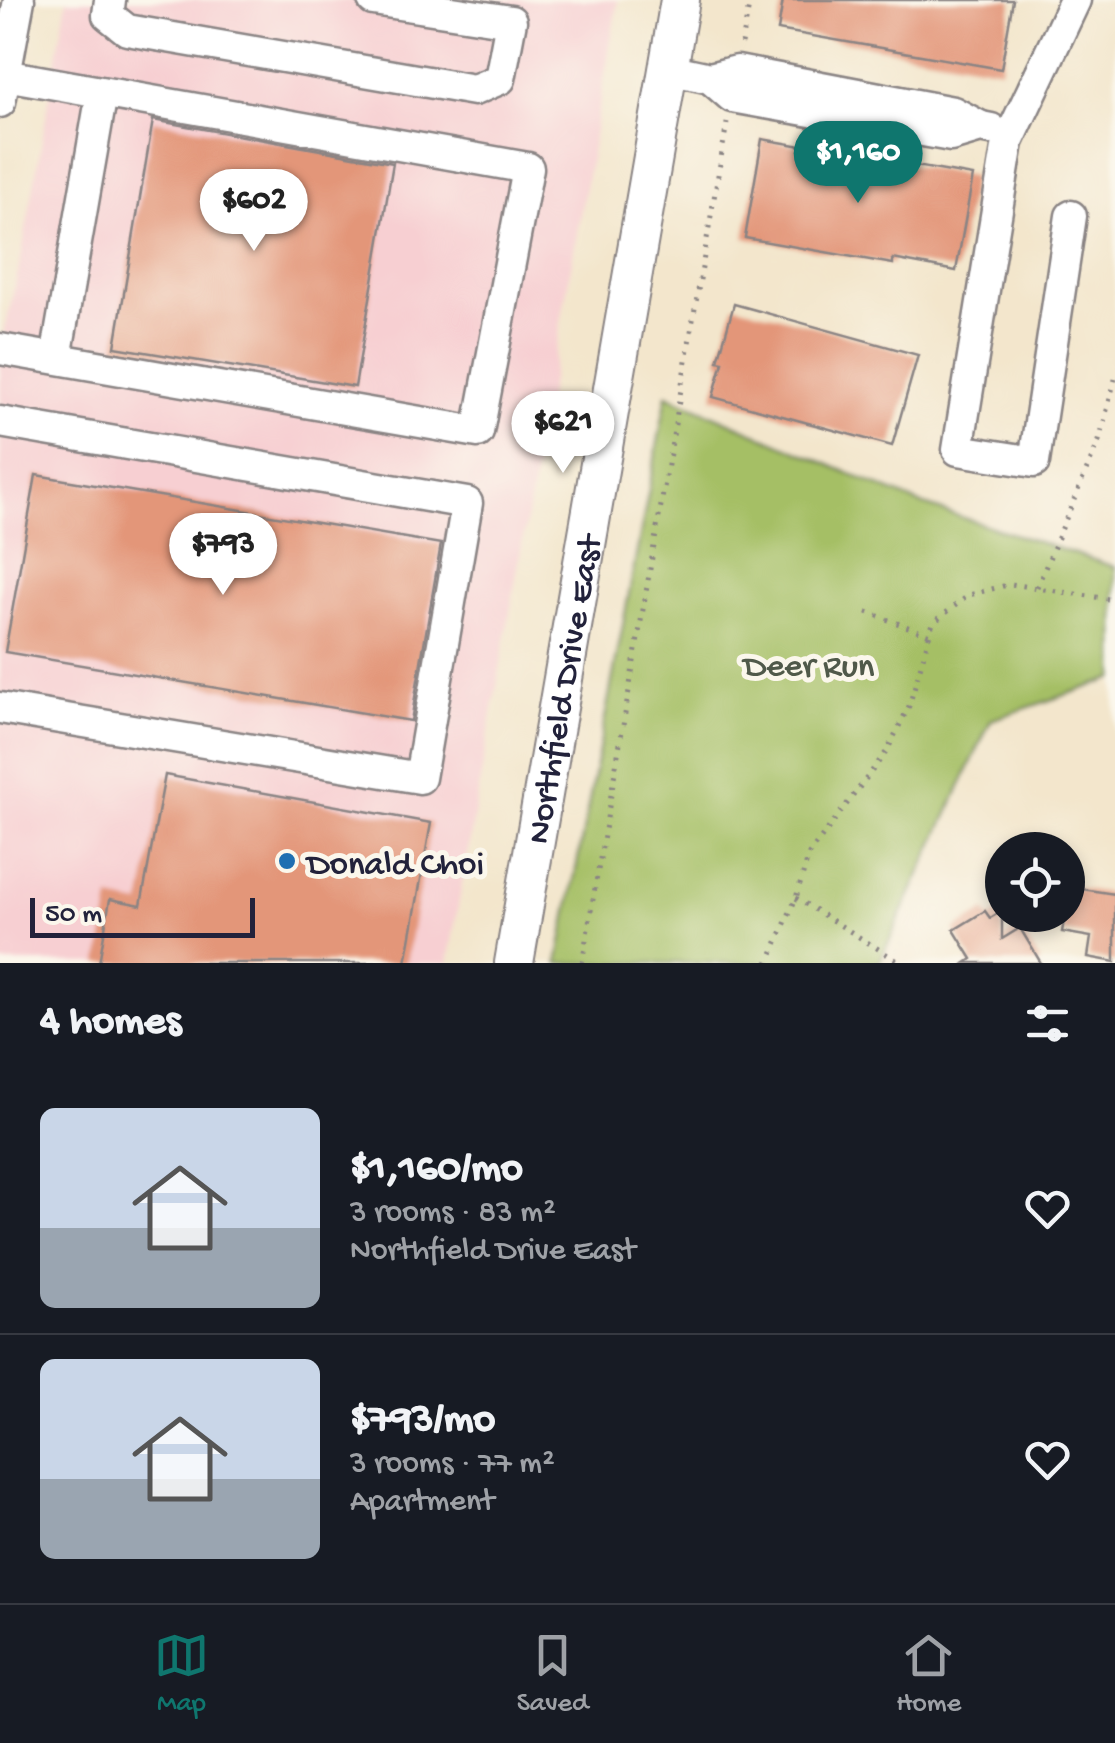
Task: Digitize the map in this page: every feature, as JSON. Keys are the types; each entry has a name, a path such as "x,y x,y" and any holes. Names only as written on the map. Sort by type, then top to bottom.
{"main road":[{"name":"Northfield Drive East","path":"514,963 680,0"}],"street":[{"path":"0,349 478,432 528,168 102,93 2,89 19,0"},
{"path":"110,0 108,15 127,30 474,90 500,79 511,21 373,0"},
{"path":"1070,216 1034,462 958,450 1008,142 1075,0"},
{"path":"668,70 726,82 953,112 981,128 1014,131"},
{"path":"56,358 102,93"},
{"path":"0,422 467,504 420,778 0,708"}],"path":[{"path":"582,963 726,82 750,0"},
{"path":"1036,588 1099,441 1115,380"},
{"path":"768,963 796,898 809,854 886,752 909,706 934,623 968,595 1011,584 1115,600"},
{"path":"867,612 930,635"},
{"path":"796,898 901,963"}],"shaded area":[{"path":"67,0 618,0 448,963 0,963 0,351 20,263"}],"green space":[{"name":"Deer Run","path":"667,395 918,503 1115,567 1115,678 991,720 879,963 558,963"}],"building":[{"path":"783,0 1013,0 1001,69 778,30"},
{"path":"153,120 393,163 355,387 115,347"},
{"path":"762,139 973,176 956,271 745,238"},
{"path":"734,304 918,355 892,446 713,397 723,362 718,361"},
{"path":"36,475 441,544 411,721 5,652"},
{"name":"Donald Choi","path":"165,775 431,823 406,963 99,963 110,899 141,905"},
{"path":"1085,889 1115,894 1115,962 1088,957 1091,937 1062,932 1085,932"},
{"path":"985,911 985,932 1002,932 1002,939 1022,932 1041,963 966,963 972,959 954,930"}],"place":[{"name":"Donald Choi","path":"287,861"}]}
